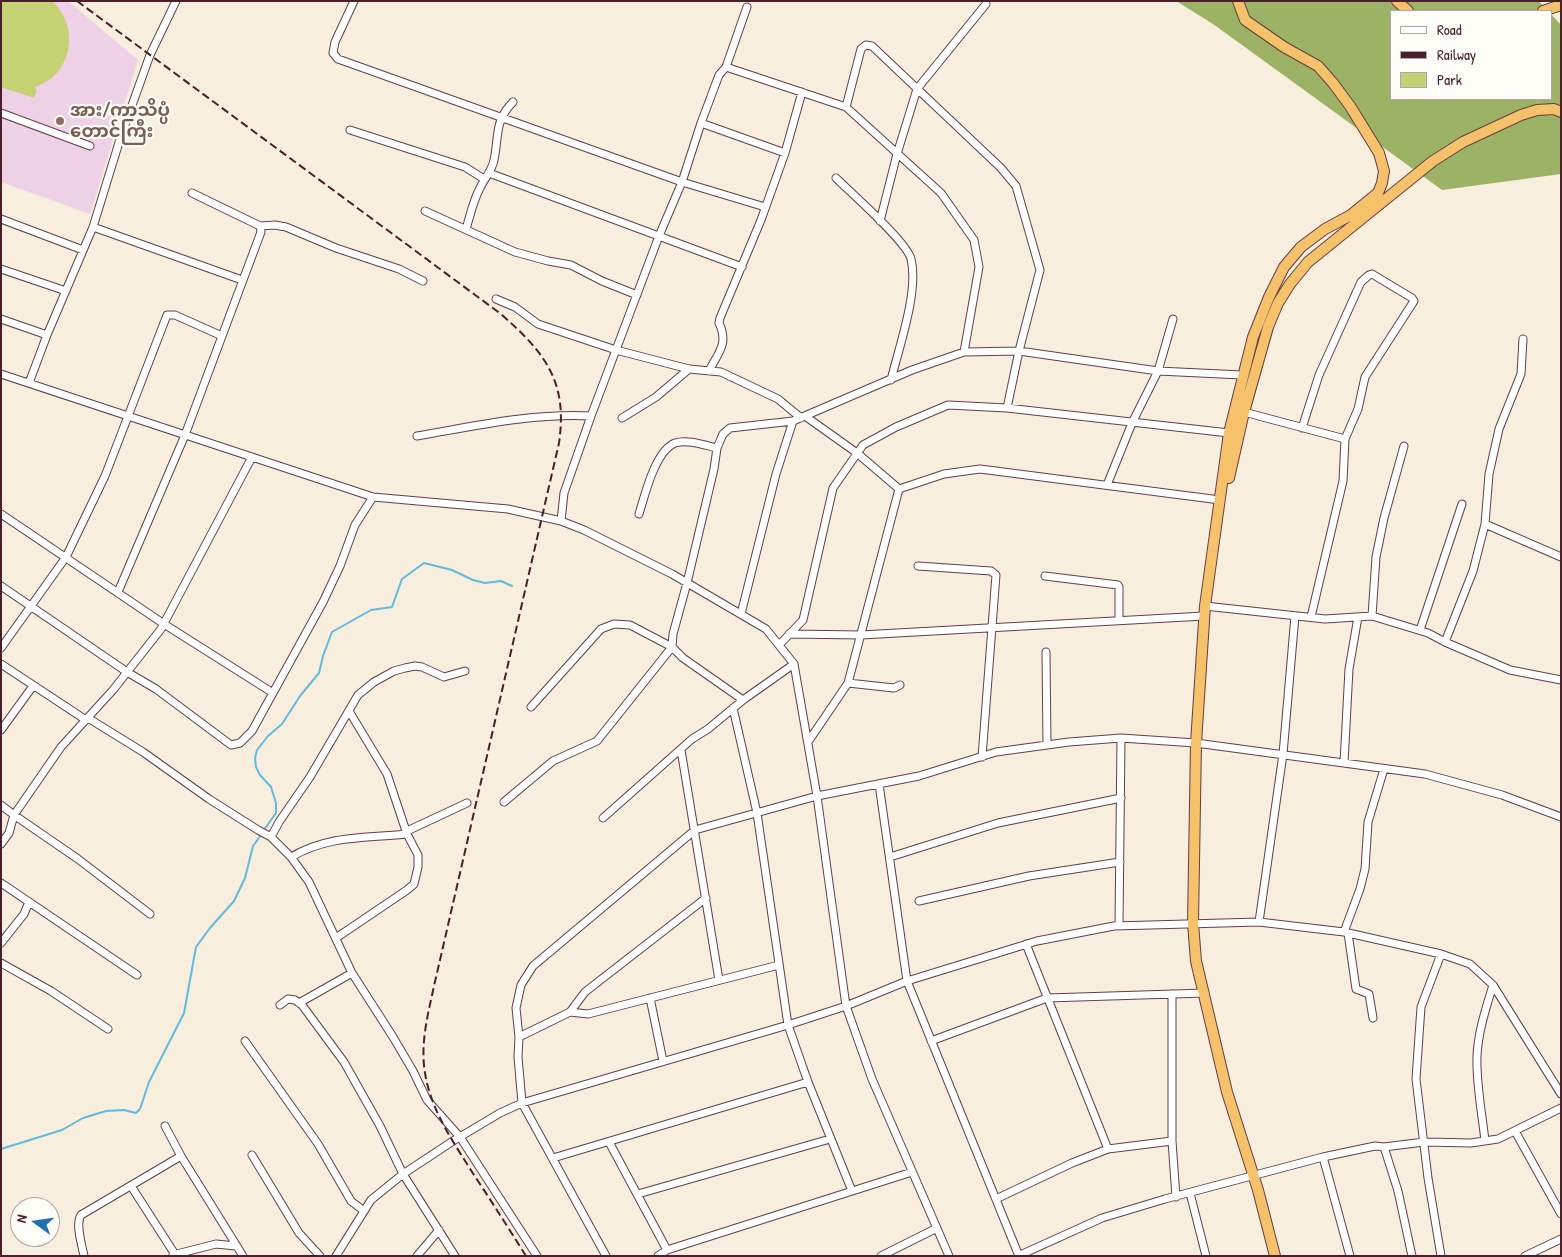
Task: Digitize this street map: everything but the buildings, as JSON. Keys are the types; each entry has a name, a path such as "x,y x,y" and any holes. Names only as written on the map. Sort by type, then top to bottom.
{"highway":[{"path":"1238,1 1245,20 1284,47 1318,66 1333,83 1350,106 1379,153 1384,171 1378,193 1351,215 1325,229 1301,246 1284,267 1252,337 1229,433 1204,611 1196,744 1193,923 1196,961 1228,1092 1254,1176 1275,1256"},
{"path":"1397,1 1407,10"},
{"path":"1546,10 1561,5"},
{"path":"1220,500 1230,477 1244,412 1272,319 1290,284 1308,262 1433,161 1463,142 1521,115 1537,110 1554,109 1561,112"}],"street":[{"path":"29,383 47,335 93,227 121,136 150,55 176,1"},
{"path":"354,1 335,42 333,53 338,59 682,182 766,207"},
{"path":"880,221 916,89 986,4"},
{"path":"561,520 564,493 591,416 659,236 682,182 719,74 726,67 747,8"},
{"path":"846,107 861,49 866,45 872,46 1000,168 1016,186 1040,270 1019,351 1007,408"},
{"path":"726,67 846,107 941,193 974,240 979,267 964,352"},
{"path":"708,371 724,345 723,332 719,323 766,207 785,153 802,92"},
{"path":"466,229 478,190 494,160 496,139 502,117 513,102"},
{"path":"1,113 90,146"},
{"path":"701,123 785,153"},
{"path":"350,130 465,167 742,267"},
{"path":"836,178 892,233 911,258 913,292 891,380"},
{"path":"192,193 260,226 275,224 286,227 423,281"},
{"path":"425,211 515,252 571,265 602,281 637,295"},
{"path":"1,219 83,250"},
{"path":"118,592 185,435 261,232 260,226"},
{"path":"93,227 242,280"},
{"path":"1,269 66,291"},
{"path":"1302,428 1319,375 1361,282 1372,274 1412,298 1414,301 1365,377 1358,409 1345,439 1343,481 1311,618"},
{"path":"496,299 515,308 538,324 616,350 689,369 722,372 778,399 857,453 899,489"},
{"path":"1,648 66,558 105,476 166,315 175,316 222,336"},
{"path":"1,319 47,335"},
{"path":"1107,485 1132,423 1158,371 1173,319"},
{"path":"1445,642 1473,571 1485,524 1489,474 1499,429 1521,374 1523,339"},
{"path":"504,802 553,762 597,741 672,647 673,634 714,469 717,448 723,434 730,428 793,421 964,352 1019,351 1158,371 1242,375"},
{"path":"622,418 656,397 689,369"},
{"path":"1,374 373,497 508,509 561,520 687,583 766,629 780,644 794,664 817,796 846,1006 872,1079 949,1256"},
{"path":"780,644 803,620 833,488 863,445 896,427 948,405 1007,408 1229,433"},
{"path":"1244,412 1345,439"},
{"path":"418,436 546,416 591,416"},
{"path":"741,614 776,474 793,421"},
{"path":"639,514 658,460 666,449 676,443 691,442 717,448"},
{"path":"1372,616 1376,557 1384,518 1404,446"},
{"path":"1,844 9,833 14,815 61,747 113,690 164,624 252,456"},
{"path":"899,489 944,474 980,469 1220,500"},
{"path":"808,742 848,683 899,489"},
{"path":"1,586 126,672 156,689 231,745 240,743 252,731 292,661 340,566 355,525 373,497"},
{"path":"1420,630 1462,504"},
{"path":"1,514 164,624 273,693"},
{"path":"1485,524 1561,558"},
{"path":"918,566 991,571 996,575 982,757"},
{"path":"1045,576 1118,585 1120,587 1119,620"},
{"path":"789,634 861,635 1119,620 1204,611 1325,619 1372,616 1420,630 1510,670 1561,680"},
{"path":"1259,922 1283,754 1295,616"},
{"path":"1344,763 1350,669 1358,617"},
{"path":"531,707 601,629 614,624 630,625 672,647 683,658 743,700"},
{"path":"1046,652 1047,745"},
{"path":"1,664 33,686 143,752 209,799 268,836 291,856 309,882 352,973 398,1046 427,1100 460,1137 537,1256"},
{"path":"603,818 692,739 794,664"},
{"path":"268,836 310,777 358,695 374,682 394,671 414,666 422,667 444,677 465,671"},
{"path":"848,683 894,688 900,685"},
{"path":"1,730 33,686"},
{"path":"733,708 757,813 788,1025 830,1140 852,1191"},
{"path":"336,938 414,884 418,867 418,855 407,833 387,774 349,711"},
{"path":"1119,925 1121,738"},
{"path":"606,1256 522,1102 516,1008 518,996 521,984 533,966 695,830 817,796 919,776 996,752 1121,738 1283,754 1425,774 1502,795 1561,817"},
{"path":"681,750 719,980"},
{"path":"1373,1018 1369,994 1356,989 1346,933 1365,869 1368,822 1384,769"},
{"path":"879,784 907,981 1018,1256 1102,1218 1176,1196 1323,1157 1375,1146 1384,1147 1424,1142 1471,1143 1498,1140 1561,1108"},
{"path":"890,857 998,823 1121,798"},
{"path":"291,856 331,841 407,833 467,803"},
{"path":"1,805 78,859 150,914"},
{"path":"919,901 1029,876 1120,862"},
{"path":"1,883 137,975"},
{"path":"519,1036 570,1012 585,992 706,898"},
{"path":"1,943 24,914 29,902"},
{"path":"336,1256 371,1200 403,1174 460,1137 522,1102 788,1025 846,1006 907,981 1026,944 1119,925 1259,922 1346,933 1441,954 1470,964 1493,984 1561,1094"},
{"path":"1026,944 1108,1149"},
{"path":"1441,954 1421,1007 1416,1079 1428,1178 1441,1256"},
{"path":"1,963 51,991 108,1028"},
{"path":"570,1012 588,1014 779,965"},
{"path":"299,1003 352,973"},
{"path":"1485,1141 1478,1084 1478,1056 1481,1028 1493,984"},
{"path":"931,1041 1047,998 1205,993"},
{"path":"1172,994 1172,1141 1176,1196"},
{"path":"650,998 663,1061"},
{"path":"280,1004 288,1000 299,1003 344,1062 380,1126 403,1174 455,1256"},
{"path":"245,1041 318,1144 350,1201 364,1211"},
{"path":"553,1158 808,1082"},
{"path":"164,1126 243,1256"},
{"path":"1515,1131 1561,1214"},
{"path":"638,1194 830,1140"},
{"path":"996,1199 1108,1149 1172,1141"},
{"path":"609,1142 667,1250"},
{"path":"1384,1147 1398,1191 1412,1256"},
{"path":"252,1155 299,1233 320,1256"},
{"path":"84,1256 79,1219 81,1215 181,1156"},
{"path":"1323,1157 1350,1256"},
{"path":"658,1256 667,1250 912,1172"},
{"path":"131,1186 175,1255 216,1244 236,1246"},
{"path":"1190,1193 1206,1256"},
{"path":"881,1256 936,1228"},
{"path":"417,1256 439,1230"},
{"path":"1525,1256 1561,1239"}],"shaded area":[{"name":"အား/ကာသိပ္ပံ တောင်ကြီး","path":"1,1 68,1 138,60 90,214 1,182"}],"green space":[{"path":"1,1 52,1 65,18 69,38 66,58 54,76 34,88 37,89 34,98 1,87"},
{"path":"1176,1 1539,1 1547,10 1390,10 1390,100 1552,100 1552,15 1561,25 1561,174 1442,190 1213,24"}],"waterway":[{"path":"263,831 276,813 276,803 271,787 260,775 256,767 255,758 257,750 268,736 282,724 300,696 319,673 332,632 371,610 392,607 402,579 424,563 452,570 473,580 485,583 501,581 512,586"},
{"path":"1,1149 62,1130 83,1118 106,1111 124,1110 136,1113 140,1109 149,1082 184,1013 196,947 234,901 245,878 253,846 261,835"}],"railway":[{"path":"77,1 501,314 530,342 541,356 550,370 556,385 560,402 561,421 559,443 434,986 425,1029 423,1051 428,1087 444,1126 526,1256"}],"place":[{"name":"အား/ကာသိပ္ပံ တောင်ကြီး","path":"60,121"}]}
